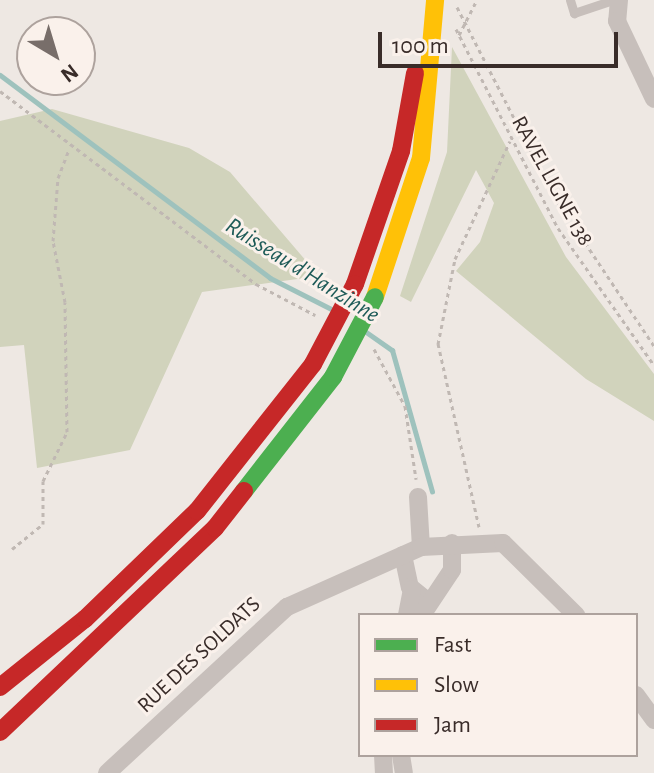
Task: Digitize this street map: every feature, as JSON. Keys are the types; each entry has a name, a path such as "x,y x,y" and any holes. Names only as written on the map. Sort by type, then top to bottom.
{"main road":[{"path":"0,687 94,611 197,511 313,364 355,284 401,151 417,44 418,0"},
{"path":"0,732 215,528 333,377 375,297 406,216 427,123 435,0"}],"street":[{"path":"616,0 617,21 654,99"},
{"path":"418,497 421,547"},
{"path":"482,539 503,543 574,613"},
{"name":"RUE DES SOLDATS","path":"107,773 287,607 421,547 482,539"},
{"path":"403,555 420,601 452,570 452,543"}],"lane":[{"path":"570,0 574,13 616,0"}],"path":[{"path":"453,0 584,247 654,346"},
{"path":"459,35 477,0"},
{"name":"RAVEL LIGNE 138","path":"454,24 510,141 589,278 654,365"},
{"path":"0,91 69,150 256,284 327,323"},
{"path":"482,539 438,344 455,259 510,141"},
{"path":"12,549 43,524 43,481 67,432 65,302 53,241 58,178 69,150"},
{"path":"364,343 377,350 405,406 418,497"}],"green space":[{"path":"452,47 566,257 654,374 654,421 586,379 456,271 480,242 494,203 476,170 411,302 400,296 447,152"},
{"path":"52,109 189,148 230,172 319,276 202,292 130,450 37,468 24,345 0,347 0,121"}],"waterway":[{"name":"Ruisseau d'Hanzinne","path":"0,75 270,278 331,309"},
{"name":"Ruisseau d'Hanzinne","path":"366,332 392,350 432,491"}],"traffic: fast":[{"path":"333,377 375,297"},
{"path":"244,491 333,377"}],"traffic: slow":[{"path":"375,297 421,158 435,0"}],"traffic: jam":[{"path":"355,284 401,151 415,73"},
{"path":"313,364 355,284"},
{"path":"0,687 85,619 197,511 313,364"},
{"path":"0,732 215,528 244,491"}]}
